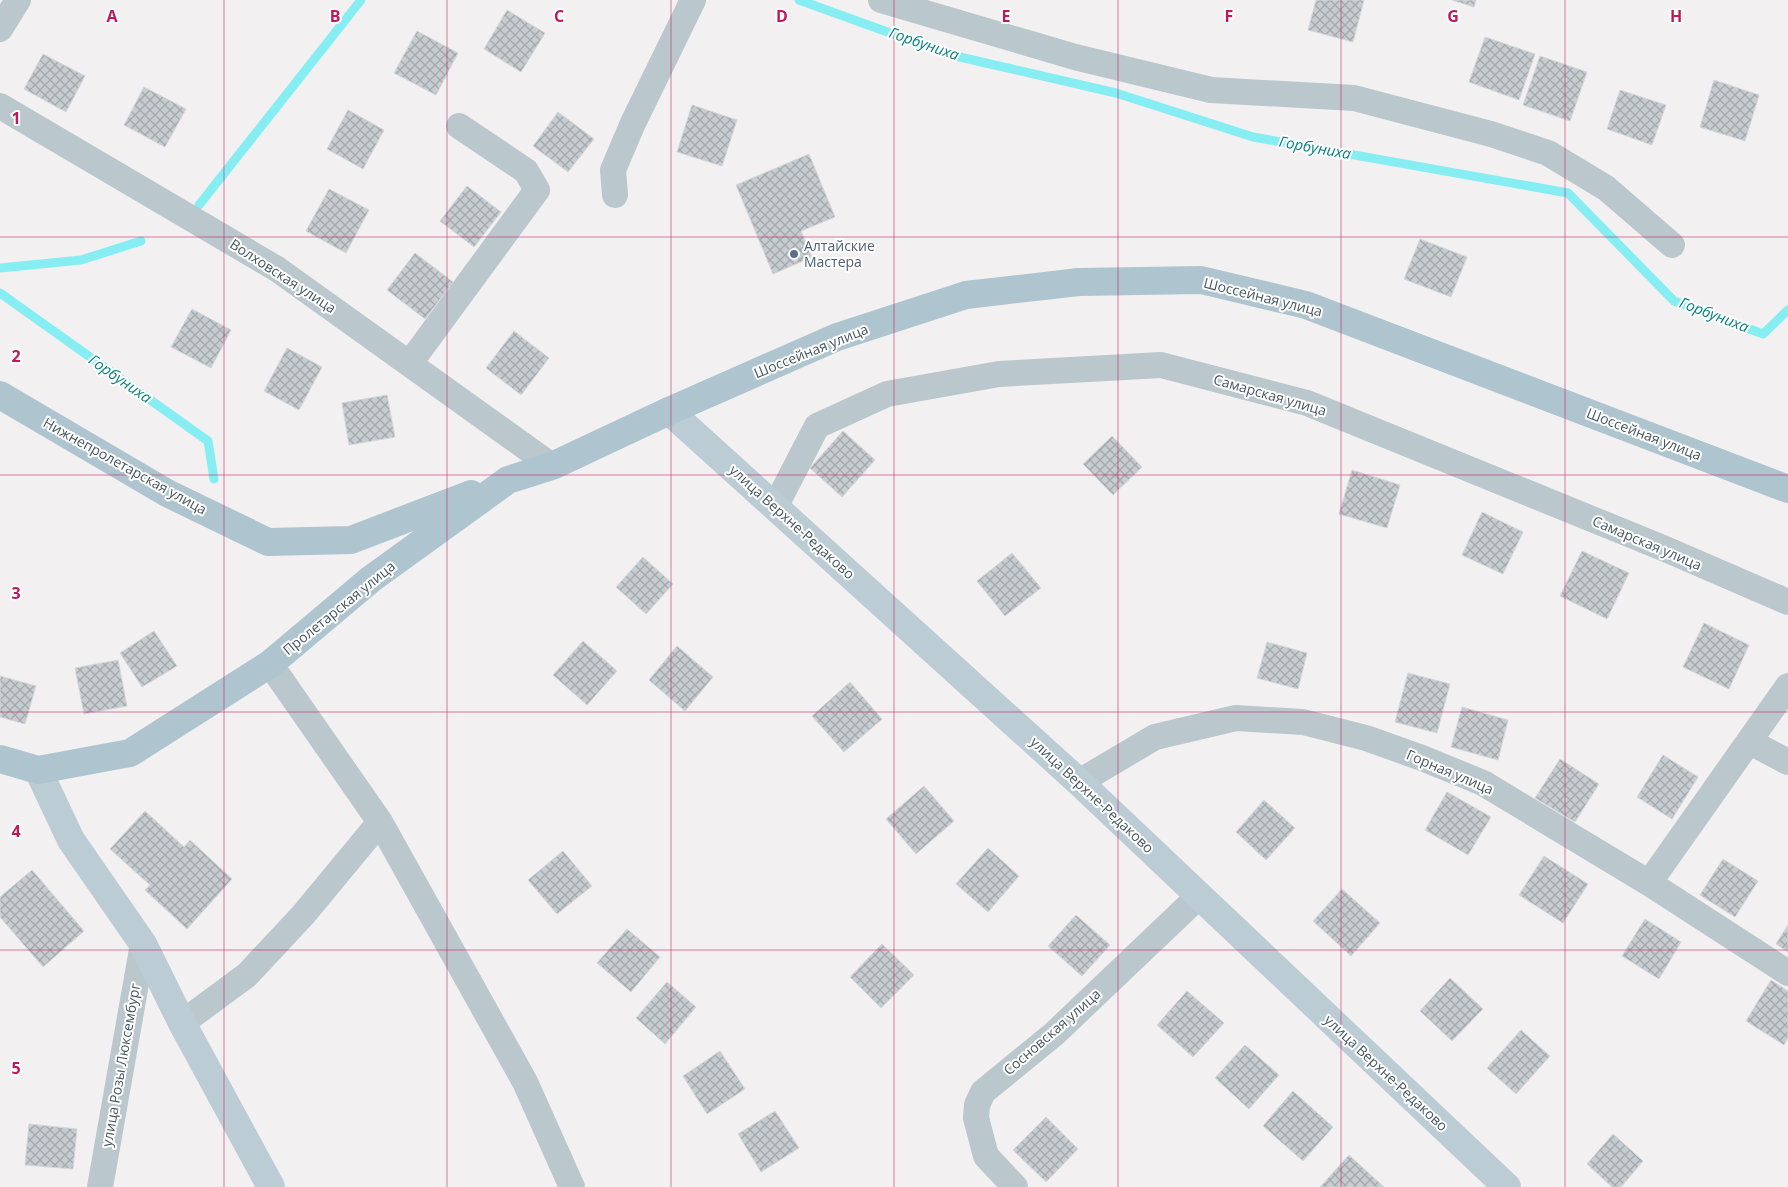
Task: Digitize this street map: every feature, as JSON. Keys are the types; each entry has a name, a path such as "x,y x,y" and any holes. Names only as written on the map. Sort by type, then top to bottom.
{"main road":[{"name":"Шоссейная улица","path":"669,411 837,337 966,295 1079,282 1201,280 1306,305 1788,489"},
{"name":"Нижнепролетарская улица","path":"0,395 168,493 268,542 351,540 508,480"},
{"name":"Пролетарская улица","path":"0,759 38,770 130,753 270,664 371,579 508,480 552,466 669,411"}],"street":[{"path":"0,29 18,0"},
{"path":"615,195 613,170 633,123 693,0"},
{"path":"881,0 1075,57 1211,90 1354,98 1491,134 1548,153 1606,188 1672,245"},
{"name":"Волховская улица","path":"0,106 277,269 552,466"},
{"path":"410,363 537,190 526,171 459,126"},
{"name":"Самарская улица","path":"775,507 817,426 887,394 998,374 1162,365 1307,403 1663,548 1788,602"},
{"name":"улица Верхне-Редаково","path":"669,411 1079,782 1507,1187"},
{"path":"270,664 380,822 526,1082 572,1187"},
{"path":"1649,883 1788,686"},
{"name":"Горная улица","path":"1079,782 1156,737 1236,718 1303,722 1366,738 1483,783 1649,883 1788,973"},
{"path":"1750,742 1788,762"},
{"path":"38,770 71,840 143,944 182,1024 271,1187"},
{"path":"182,1024 248,975 303,915 380,822"},
{"name":"Сосновская улица","path":"1015,1187 986,1156 976,1118 977,1105 983,1092 1054,1034 1200,896"},
{"name":"улица Розы Люксембург","path":"100,1187 143,944"}],"building":[{"path":"1316,0 1364,0 1353,42 1308,30"},
{"path":"1452,0 1476,0 1474,7"},
{"path":"507,10 545,33 521,72 484,49"},
{"path":"417,31 458,53 436,95 394,73"},
{"path":"1485,37 1535,54 1519,100 1469,82"},
{"path":"43,54 85,76 66,112 24,89"},
{"path":"1540,56 1587,72 1570,121 1523,105"},
{"path":"1714,80 1759,95 1745,141 1700,127"},
{"path":"144,87 186,109 165,147 124,125"},
{"path":"1620,90 1666,105 1652,145 1607,129"},
{"path":"692,105 737,120 722,166 677,152"},
{"path":"348,110 384,130 363,169 327,149"},
{"path":"558,112 594,139 568,172 533,146"},
{"path":"809,154 835,217 801,231 812,257 773,274 736,185"},
{"path":"467,186 501,212 474,247 440,221"},
{"path":"329,189 369,210 346,253 306,231"},
{"path":"1420,239 1467,257 1451,297 1404,279"},
{"path":"415,253 453,282 425,319 387,290"},
{"path":"192,309 231,330 211,368 171,347"},
{"path":"514,331 549,358 521,395 486,368"},
{"path":"287,348 322,367 299,410 264,391"},
{"path":"387,395 395,437 349,445 342,403"},
{"path":"843,431 875,460 842,497 810,468"},
{"path":"1112,436 1142,467 1113,495 1083,464"},
{"path":"1352,470 1400,485 1387,528 1339,514"},
{"path":"1482,512 1523,532 1503,574 1462,555"},
{"path":"1582,551 1629,573 1607,619 1560,596"},
{"path":"1012,553 1041,588 1005,616 977,581"},
{"path":"643,557 673,584 646,614 616,587"},
{"path":"1704,623 1749,645 1729,689 1683,667"},
{"path":"154,631 177,666 142,687 120,653"},
{"path":"583,641 617,671 587,705 553,675"},
{"path":"1267,642 1307,653 1298,689 1257,678"},
{"path":"677,646 713,677 685,711 649,680"},
{"path":"118,660 127,706 84,714 75,668"},
{"path":"1408,673 1450,684 1437,733 1395,722"},
{"path":"0,676 36,686 25,724 0,717"},
{"path":"850,682 882,719 844,752 812,716"},
{"path":"1462,707 1508,720 1498,760 1451,747"},
{"path":"1663,755 1698,777 1672,819 1637,797"},
{"path":"1560,759 1599,784 1575,822 1535,798"},
{"path":"924,786 954,821 916,854 886,819"},
{"path":"1447,792 1491,817 1468,855 1425,830"},
{"path":"1264,800 1295,828 1266,860 1236,832"},
{"path":"145,811 184,847 190,840 232,879 187,929 145,890 150,885 110,849"},
{"path":"988,848 1019,876 988,912 956,884"},
{"path":"563,851 592,886 557,914 528,880"},
{"path":"1544,856 1588,884 1563,923 1519,895"},
{"path":"1723,859 1758,881 1735,917 1700,895"},
{"path":"32,870 84,931 43,967 0,917 0,897"},
{"path":"1342,889 1380,923 1351,956 1313,921"},
{"path":"1076,915 1110,945 1082,976 1048,946"},
{"path":"1645,919 1681,942 1659,979 1622,956"},
{"path":"1788,925 1788,952 1776,944"},
{"path":"627,929 660,957 631,992 597,963"},
{"path":"882,944 914,975 881,1008 850,977"},
{"path":"1450,978 1483,1009 1452,1041 1420,1011"},
{"path":"1771,980 1788,991 1788,1038 1784,1045 1746,1021"},
{"path":"667,982 696,1007 665,1044 636,1018"},
{"path":"1187,991 1224,1023 1193,1057 1157,1025"},
{"path":"1521,1030 1550,1056 1516,1094 1487,1068"},
{"path":"1245,1045 1279,1075 1249,1109 1215,1078"},
{"path":"720,1051 745,1089 707,1114 683,1076"},
{"path":"1293,1091 1333,1127 1303,1161 1263,1126"},
{"path":"775,1111 799,1148 761,1172 738,1134"},
{"path":"1046,1117 1078,1149 1046,1182 1013,1150"},
{"path":"29,1124 77,1129 73,1169 25,1165"},
{"path":"1613,1134 1643,1161 1621,1187 1612,1187 1587,1164"},
{"path":"1349,1155 1384,1187 1320,1187"}],"waterway":[{"name":"Горбуниха","path":"199,205 361,0"},
{"name":"Горбуниха","path":"799,0 951,55 1116,93 1253,137 1568,193 1674,301 1763,334 1788,310"},
{"name":"Горбуниха","path":"0,268 81,260 141,241"},
{"name":"Горбуниха","path":"0,293 208,441 214,479"}],"place":[{"name":"Алтайские Мастера","path":"794,254"}]}
